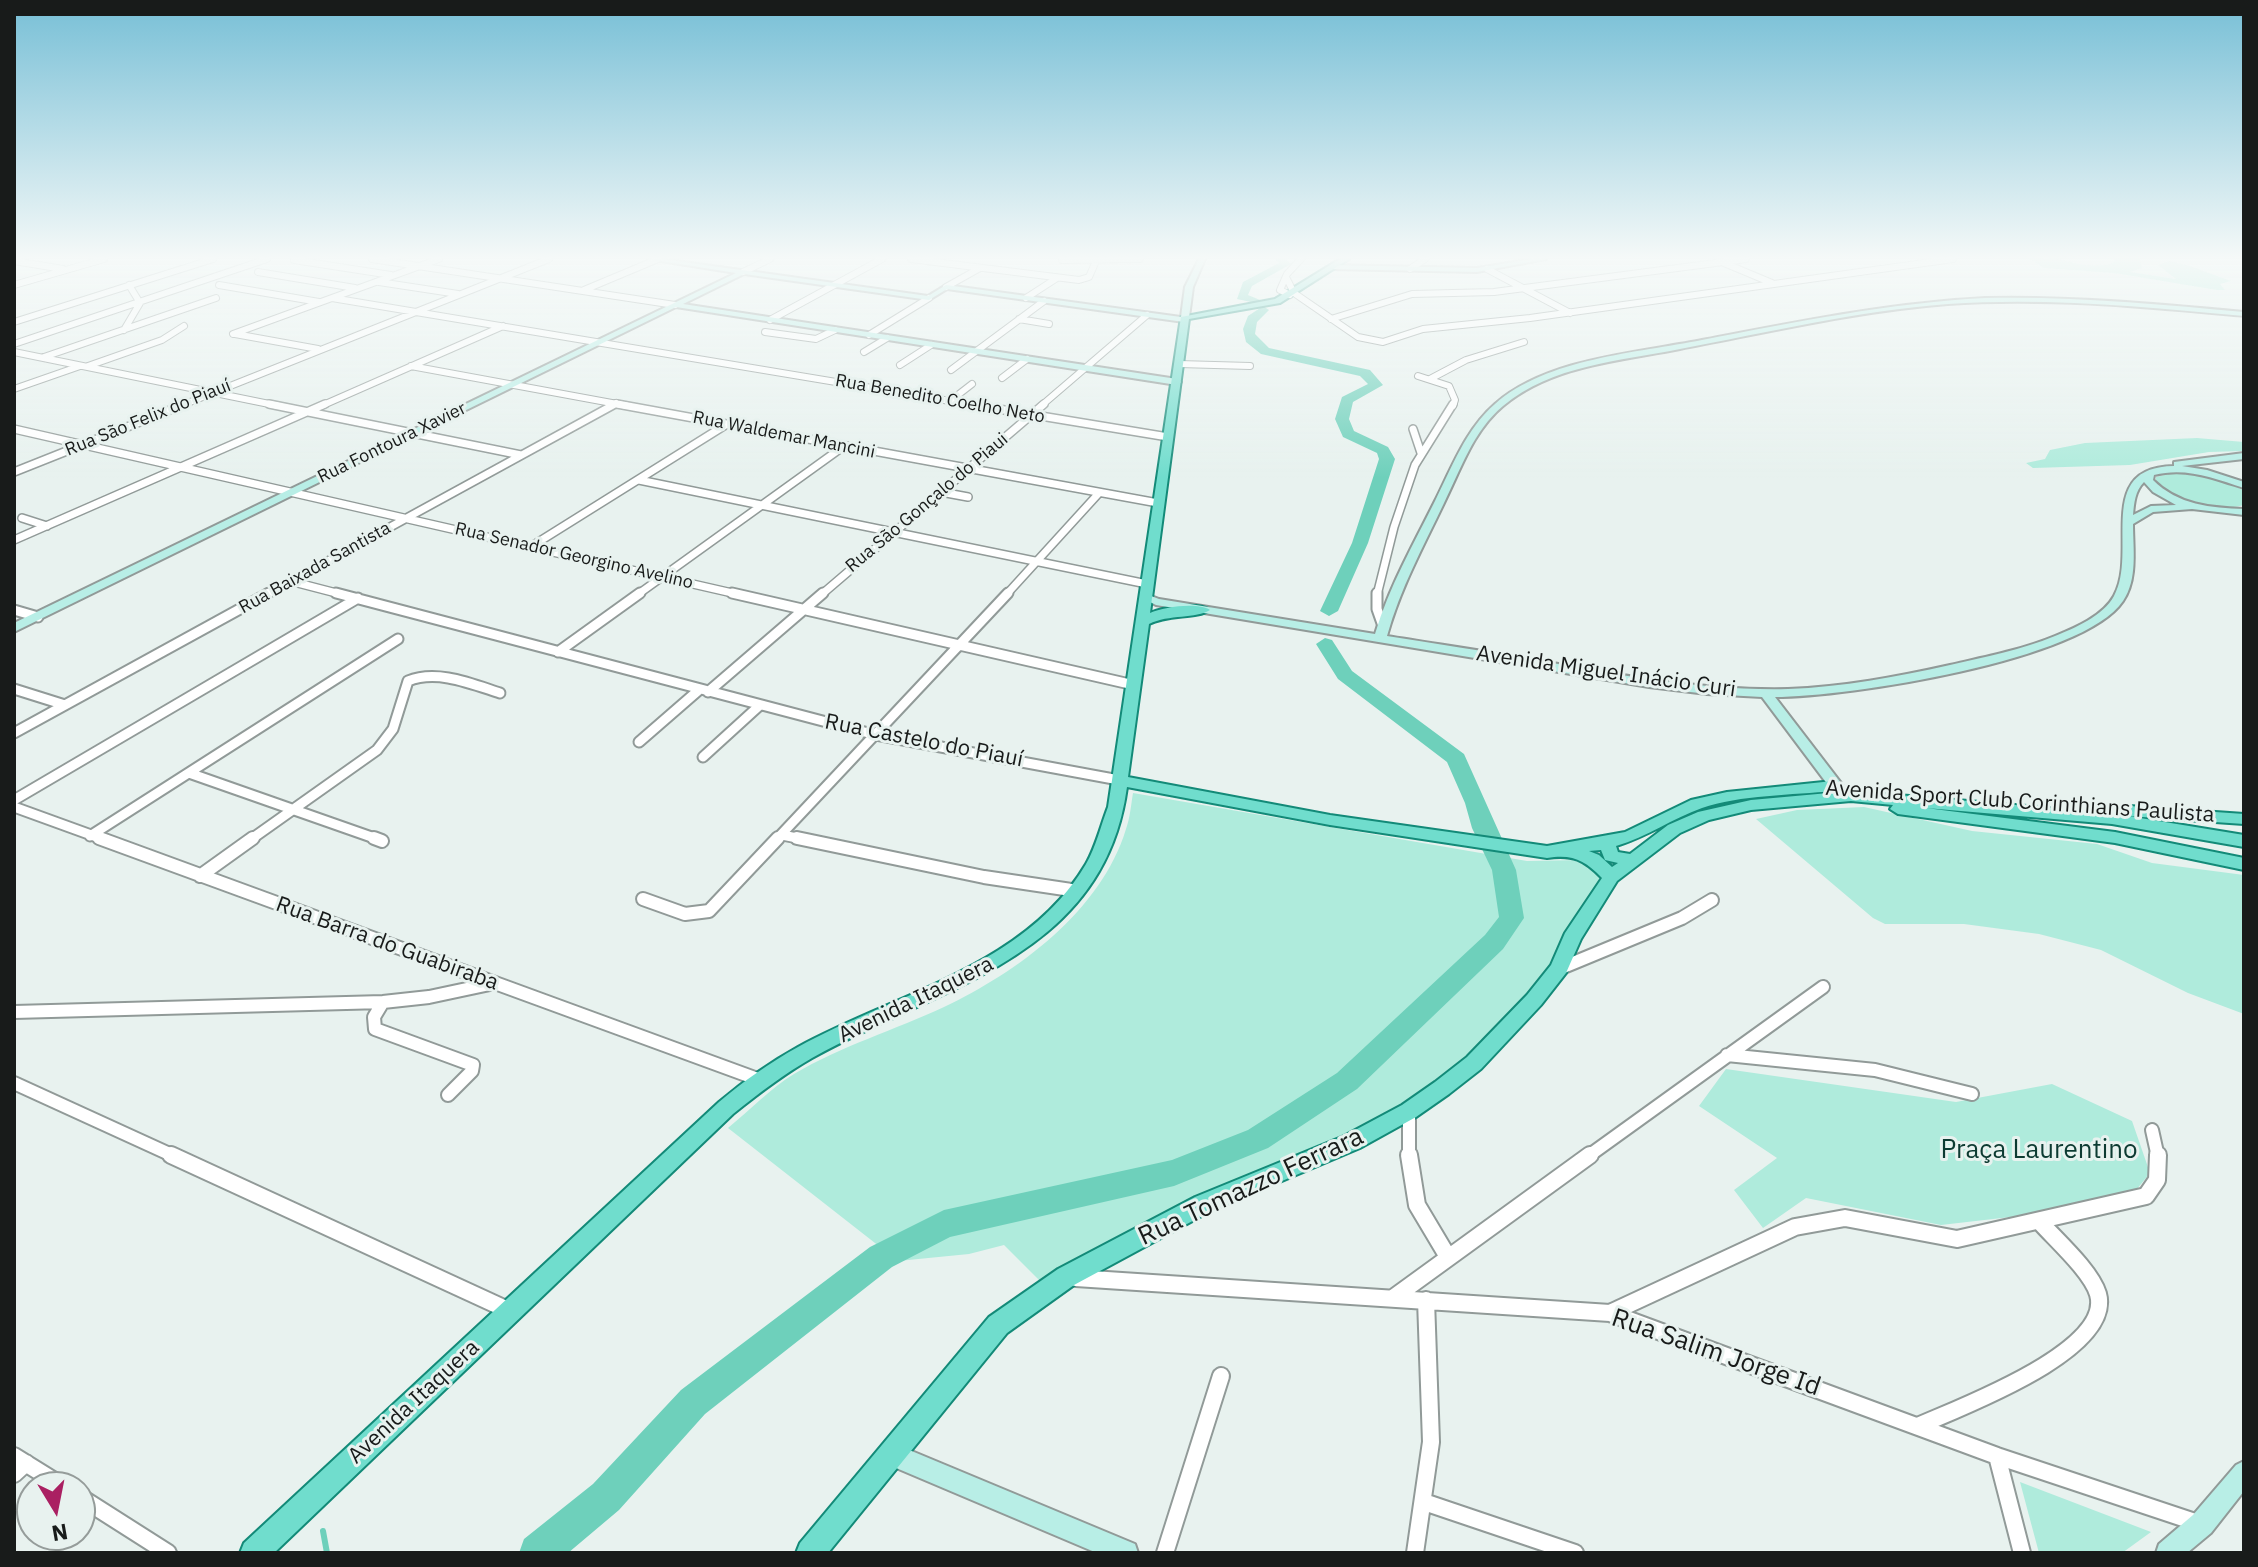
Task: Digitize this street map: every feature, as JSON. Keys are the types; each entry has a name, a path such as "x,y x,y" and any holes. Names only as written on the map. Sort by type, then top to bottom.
{"main road":[{"name":"Avenida Itaquera","path":"254,1553 726,1108 760,1080 806,1054 950,987 1008,953 1078,891 1105,845 1119,780 1183,332"},
{"path":"1142,622 1161,613 1203,610"},
{"name":"Rua Castelo do Piauí","path":"1119,780 1330,820 1474,843 1530,851 1567,851"},
{"path":"1844,791 1898,809 2146,841 2244,864"},
{"name":"Avenida Sport Club Corinthians Paulista","path":"1611,877 1674,829 1704,816 1751,805 1844,791 2112,819 2244,841"},
{"name":"Avenida Sport Club Corinthians Paulista","path":"1567,851 1631,836 1697,804 1749,793 1844,791 2244,819"},
{"path":"1607,843 1611,856 1632,860"},
{"path":"1567,851 1593,859 1611,877"},
{"name":"Rua Tomazzo Ferrara","path":"810,1553 998,1325 1066,1277 1203,1204 1352,1142 1409,1111 1474,1063 1508,1030 1559,968 1572,938 1611,877"}],"street":[{"path":"14,344 50,332"},
{"path":"42,357 118,332"},
{"path":"15,388 150,344 172,332"},
{"path":"238,332 233,334 320,349"},
{"name":"Rua São Felix do Piauí","path":"14,472 362,332"},
{"path":"14,540 489,332"},
{"name":"Rua Benedito Coelho Neto","path":"540,332 1168,437"},
{"name":"Rua Fontoura Xavier","path":"14,628 619,332"},
{"path":"766,332 818,339 831,332"},
{"path":"849,332 1177,382"},
{"path":"869,335 874,332"},
{"path":"951,370 1002,332"},
{"name":"Rua São Gonçalo do Piaui","path":"639,742 802,610 1127,332"},
{"path":"1351,332 1376,342 1412,332"},
{"path":"1381,632 1399,585 1476,430 1486,416 1510,396 1540,380 1595,364 1752,332"},
{"path":"864,352 887,338"},
{"path":"1430,379 1466,360 1524,342"},
{"path":"900,365 931,345"},
{"path":"14,352 521,455"},
{"path":"1002,378 1027,359"},
{"path":"1179,364 1250,366"},
{"name":"Rua Waldemar Mancini","path":"411,366 1158,503"},
{"path":"1381,632 1376,606 1380,578 1421,453 1455,400 1452,389 1418,376"},
{"path":"950,401 972,384"},
{"name":"Rua Baixada Santista","path":"14,733 616,403"},
{"path":"532,546 727,424"},
{"name":"Rua Senador Georgino Avelino","path":"14,429 1134,685"},
{"path":"1413,429 1421,453"},
{"path":"558,652 844,446"},
{"path":"2244,457 2191,461 2149,475 2148,481 2165,495 2244,521"},
{"path":"2244,457 2217,464 2244,474"},
{"path":"2161,470 2203,472 2244,485"},
{"name":"Avenida Miguel Inácio Curi","path":"1146,591 1156,602 1381,632 1604,676 1766,693 1839,689 1926,674 2001,656 2078,629 2109,609 2123,590 2129,567 2130,489 2136,481 2149,475"},
{"path":"639,480 1036,562 1146,591"},
{"path":"941,492 968,497"},
{"path":"643,899 687,915 702,915 715,906 1099,493"},
{"path":"2128,522 2151,509 2206,508 2244,512"},
{"path":"22,518 47,526"},
{"name":"Rua Castelo do Piauí","path":"290,581 876,735 1119,780"},
{"name":"Avenida Miguel Inácio Curi","path":"1146,591 1228,613"},
{"path":"14,800 358,598"},
{"path":"14,610 38,617"},
{"path":"90,836 398,639"},
{"path":"200,876 388,739 400,713 403,686 411,678 429,674 500,693"},
{"path":"14,689 65,705"},
{"path":"1766,693 1844,791"},
{"path":"703,757 759,706"},
{"path":"189,773 382,841"},
{"name":"Rua Barra do Guabiraba","path":"14,807 760,1080"},
{"path":"782,835 984,877 1078,891"},
{"path":"1559,968 1682,918 1712,900"},
{"path":"14,1012 383,1002 429,997 492,983"},
{"path":"1393,1298 1823,987"},
{"path":"383,1002 374,1017 375,1029 473,1065 472,1071 448,1095"},
{"path":"1727,1055 1875,1070 1972,1094"},
{"path":"14,1083 511,1312"},
{"path":"1409,1111 1412,1193 1417,1211 1448,1257"},
{"path":"1610,1313 1795,1227 1828,1219 1848,1218 1957,1239 2146,1196 2160,1177 2160,1160 2152,1130"},
{"path":"1918,1426 2029,1375 2082,1339 2097,1316 2098,1295 2084,1272 2040,1222"},
{"name":"Rua Salim Jorge Id","path":"1066,1277 1610,1313 1997,1456 2202,1524"},
{"path":"1415,1553 1431,1442 1426,1300"},
{"path":"1165,1553 1221,1376"},
{"path":"890,1454 1126,1553"},
{"path":"1997,1456 2022,1553"},
{"path":"2168,1553 2202,1524 2244,1473"},
{"path":"1424,1502 1575,1553"},
{"path":"96,1507 168,1553"}],"green space":[{"path":"2197,438 2244,442 2244,451 2209,452 2130,465 2033,468 2026,463 2045,459 2050,450 2085,443"},
{"path":"2177,472 2212,477 2236,486 2244,491 2244,505 2209,507 2176,496 2156,484 2156,477"},
{"path":"1133,793 1527,861 1582,860 1607,877 1538,1000 1417,1109 1192,1211 1049,1290 1004,1245 969,1254 898,1261 728,1128 794,1074 972,993 1028,957 1077,912 1097,886 1114,859 1127,825"},
{"path":"1864,807 1972,831 2097,844 2152,863 2244,875 2244,1014 2188,993 2101,950 2039,934 1964,924 1885,924 1873,918 1756,819 1797,810"},
{"name":"Praça Laurentino","path":"1726,1069 1956,1102 2052,1084 2132,1121 2150,1173 2137,1189 2054,1212 1941,1225 1806,1198 1763,1228 1734,1190 1777,1158 1699,1106"},
{"path":"2020,1482 2151,1532 2122,1553 2039,1553"}],"waterway":[{"path":"1249,332 1250,339 1265,351 1365,373 1376,385 1347,400 1342,419 1348,434 1383,450 1387,459 1360,543 1329,611"},
{"path":"538,1553 606,1497 693,1402 881,1257 944,1224 1174,1173 1258,1139 1347,1081 1494,942 1512,918 1504,870 1483,828 1476,803 1456,759 1345,675 1325,644"},
{"path":"323,1531 327,1553"}]}
